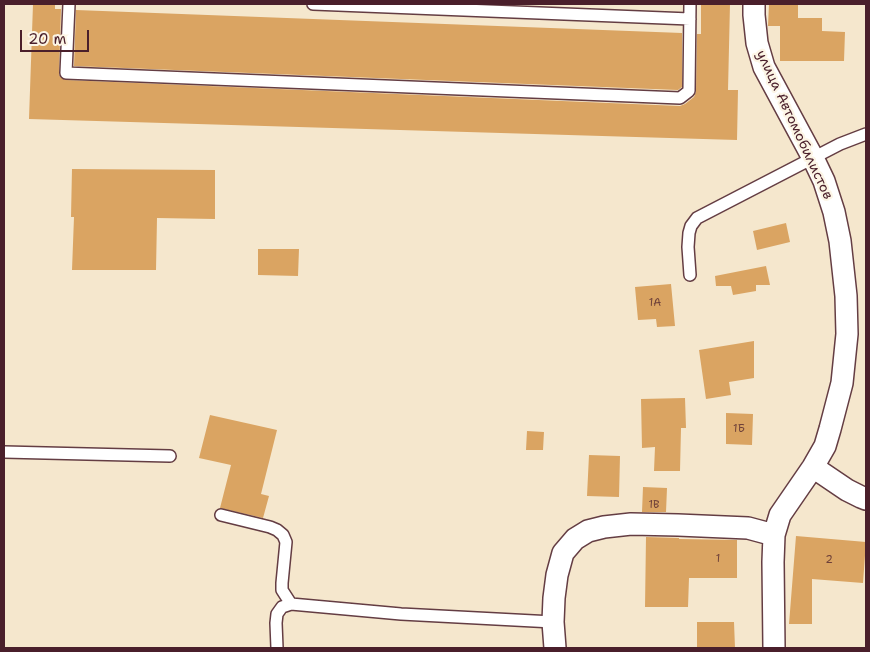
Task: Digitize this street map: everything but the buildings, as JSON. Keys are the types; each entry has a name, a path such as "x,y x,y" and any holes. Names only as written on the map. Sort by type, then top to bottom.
{"street":[{"name":"улица Автомобилистов","path":"754,4 757,44 764,67 813,158 824,181 834,212 840,240 846,296 846,334 842,383 825,446 780,515 774,535 774,648"},
{"path":"813,467 847,490 866,499"},
{"path":"555,648 553,622 557,575 564,553 575,540 588,531 631,524 678,524 748,528 774,535"}],"lane":[{"path":"69,4 66,73 680,98 689,91 690,4"},
{"path":"313,4 690,19"},
{"path":"690,275 689,233 691,226 697,218 840,144 866,134"},
{"path":"4,452 170,456"},
{"path":"221,515 270,527 283,535 286,542 282,590 291,604"},
{"path":"277,648 276,623 278,614 282,607 291,604 401,614 553,622"}]}
